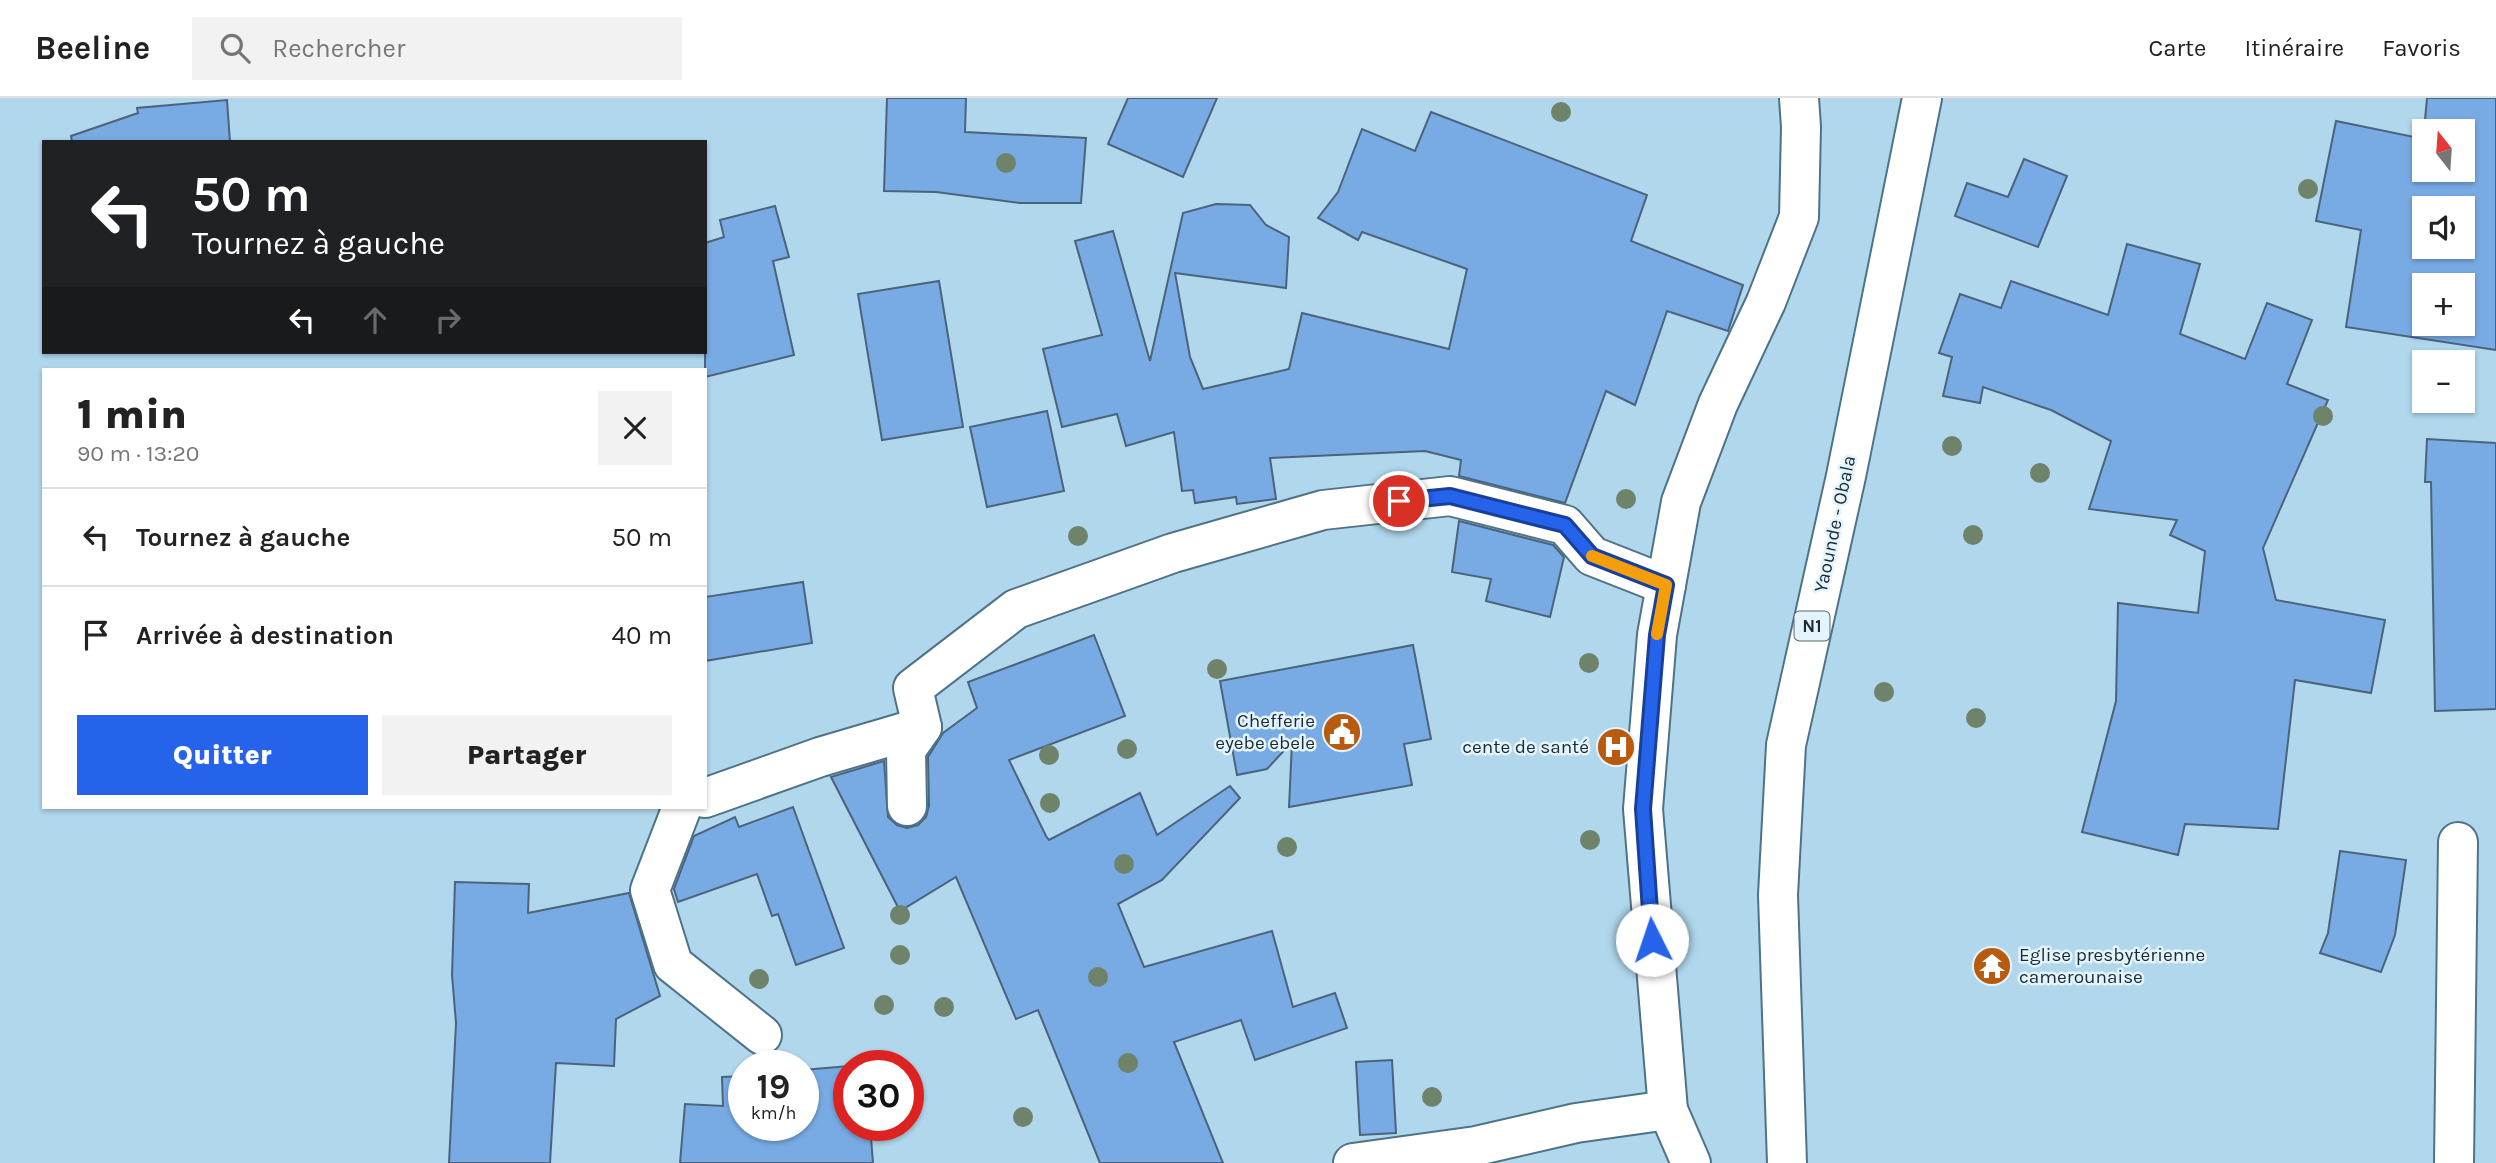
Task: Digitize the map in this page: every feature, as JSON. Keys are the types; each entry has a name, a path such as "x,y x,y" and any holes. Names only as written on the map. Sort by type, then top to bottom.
{"main road":[{"path":"1691,1163 1668,1110 1643,809 1657,635 1681,502 1718,404 1766,302 1799,216 1799,98"},
{"name":"Yaounde - Obala","path":"1787,1163 1778,895 1786,745 1846,476 1922,98"},
{"path":"907,806 906,750 922,727 914,688 1016,609 1173,553 1324,509 1450,496 1565,525 1592,556 1666,585"},
{"path":"707,797 820,757 922,727"},
{"path":"681,809 650,890 673,964 762,1035"},
{"path":"2454,1163 2458,842"},
{"path":"1353,1163 1476,1146 1576,1123 1668,1110"}],"building":[{"path":"887,98 966,98 965,132 1086,138 1081,203 1020,203 936,192 884,191"},
{"path":"1128,98 1217,98 1183,177 1108,144"},
{"path":"2427,98 2496,98 2496,350 2346,327 2361,230 2316,221 2336,121 2412,137 2412,182 2475,182 2475,119 2425,119"},
{"path":"227,100 230,140 72,140 71,136 138,113 137,108"},
{"path":"1431,112 1647,195 1631,241 1743,285 1728,331 1667,311 1635,405 1606,391 1565,503 1459,476 1461,460 1425,451 1270,458 1276,499 1237,504 1236,497 1195,503 1193,490 1182,491 1174,432 1126,446 1117,414 1062,427 1043,349 1102,335 1075,241 1113,231 1150,361 1183,213 1216,204 1250,205 1266,225 1289,237 1286,288 1175,273 1190,357 1203,389 1289,369 1302,313 1449,349 1467,269 1362,232 1358,240 1318,218 1338,192 1362,129 1415,151"},
{"path":"2024,159 2067,176 2038,247 1955,216 1967,183 2008,197"},
{"path":"775,206 789,257 773,261 794,355 707,377 707,242 724,237 720,220"},
{"path":"2127,244 2200,264 2180,334 2245,359 2267,303 2312,320 2287,384 2328,400 2263,548 2276,600 2385,620 2371,693 2295,680 2278,829 2185,824 2178,855 2082,832 2116,701 2118,603 2198,613 2205,551 2170,535 2177,520 2089,509 2111,441 2051,410 1983,387 1980,403 1943,396 1952,357 1939,353 1960,294 2001,308 2011,281 2108,315"},
{"path":"939,281 963,427 882,440 858,294"},
{"path":"1047,411 1064,491 987,507 970,427"},
{"path":"2427,439 2496,443 2496,709 2435,711 2431,482 2425,482"},
{"path":"1459,521 1553,545 1564,557 1550,617 1486,601 1491,579 1452,572"},
{"path":"803,582 812,643 707,661 707,597"},
{"path":"1094,635 1125,716 1009,760 1046,836 1049,840 1140,793 1157,835 1230,786 1240,798 1162,880 1118,904 1144,967 1272,931 1293,1007 1335,993 1347,1028 1255,1060 1241,1020 1174,1042 1223,1163 1100,1163 1038,1010 1016,1019 956,877 900,911 831,777 884,761 888,817 897,825 907,828 918,825 926,817 929,806 928,757 943,733 977,708 968,682"},
{"path":"1413,645 1431,739 1404,744 1412,785 1289,807 1292,742 1267,769 1237,775 1220,681"},
{"path":"793,807 844,948 796,965 778,914 772,916 757,874 678,902 674,889 694,836 735,817 739,827"},
{"path":"2340,851 2406,860 2395,935 2381,972 2320,953 2328,933"},
{"path":"455,882 529,884 528,913 629,893 660,996 616,1019 614,1066 556,1063 550,1163 449,1163 456,1023 452,975"},
{"path":"1392,1060 1396,1133 1360,1135 1356,1062"},
{"path":"833,1067 833,1141 871,1141 873,1163 680,1163 685,1104 723,1106 722,1077 728,1077 728,1141 819,1141 819,1069"}],"slow traffic":[{"path":"1592,556 1666,585 1657,634"}],"place":[{"name":"Chefferie eyebe ebele","path":"1342,732"},
{"name":"cente de santé","path":"1616,747"},
{"name":"Eglise presbytérienne camerounaise","path":"1992,966"}],"route":[{"path":"1399,501 1450,496 1565,525 1592,556 1666,585 1657,635 1643,809 1652,940"}]}
